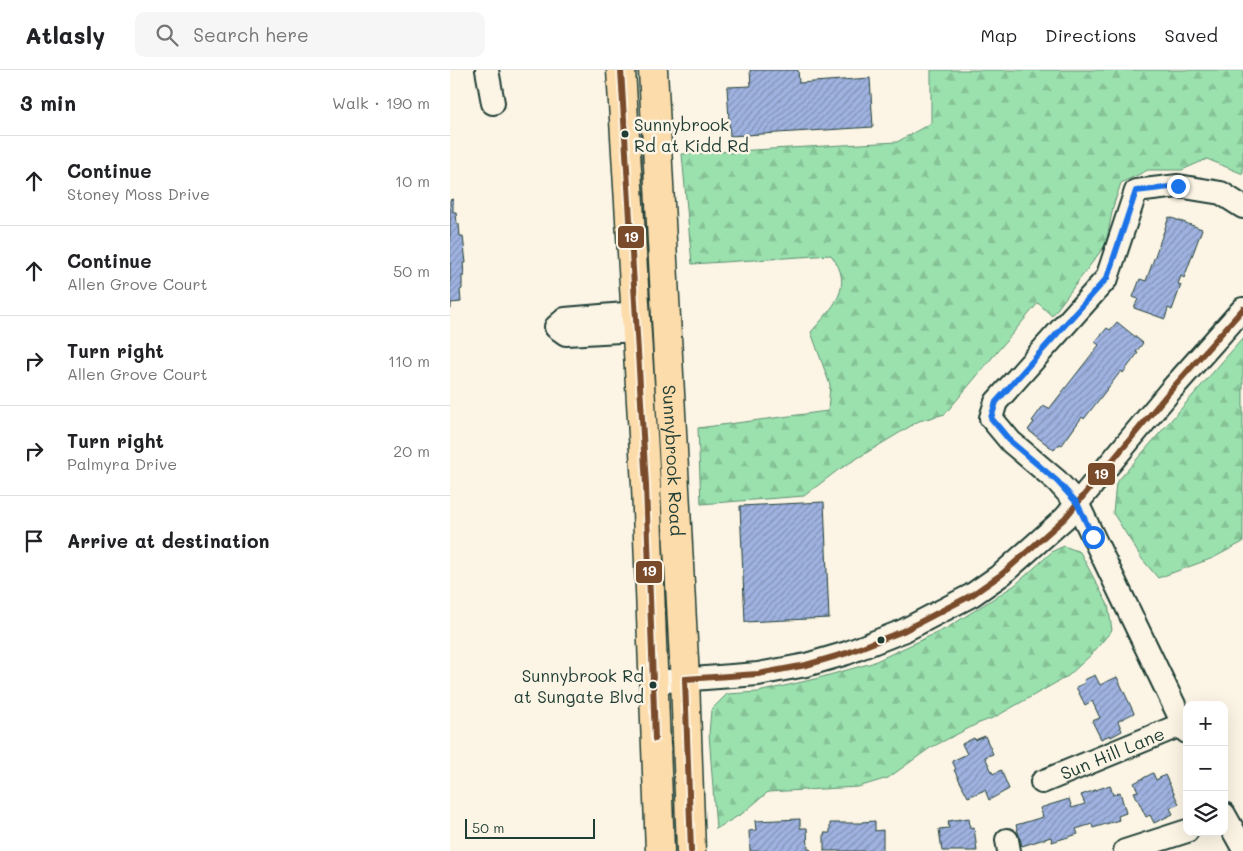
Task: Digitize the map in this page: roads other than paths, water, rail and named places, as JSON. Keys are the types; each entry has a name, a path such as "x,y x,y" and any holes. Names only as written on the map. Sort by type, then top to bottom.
{"main road":[{"name":"Sunnybrook Road","path":"621,70 646,485 660,851"},
{"name":"Sunnybrook Road","path":"653,70 686,679 691,851"}],"street":[{"path":"487,70 493,103"},
{"path":"1183,724 1077,503 1057,481 1011,442 991,418 996,402 1107,278 1136,191 1178,186 1221,193 1243,207"},
{"path":"653,682 758,674 806,665 847,653 902,631 972,595 1002,574 1065,518 1170,391 1243,309"},
{"name":"Sun Hill Lane","path":"1042,782 1183,729"},
{"path":"1228,822 1243,848"},
{"path":"1125,851 1183,833"}],"place":[{"name":"Sunnybrook Rd at Kidd Rd","path":"625,134"},
{"name":"Sunnybrook Rd at Sungate Blvd","path":"653,685"}]}
